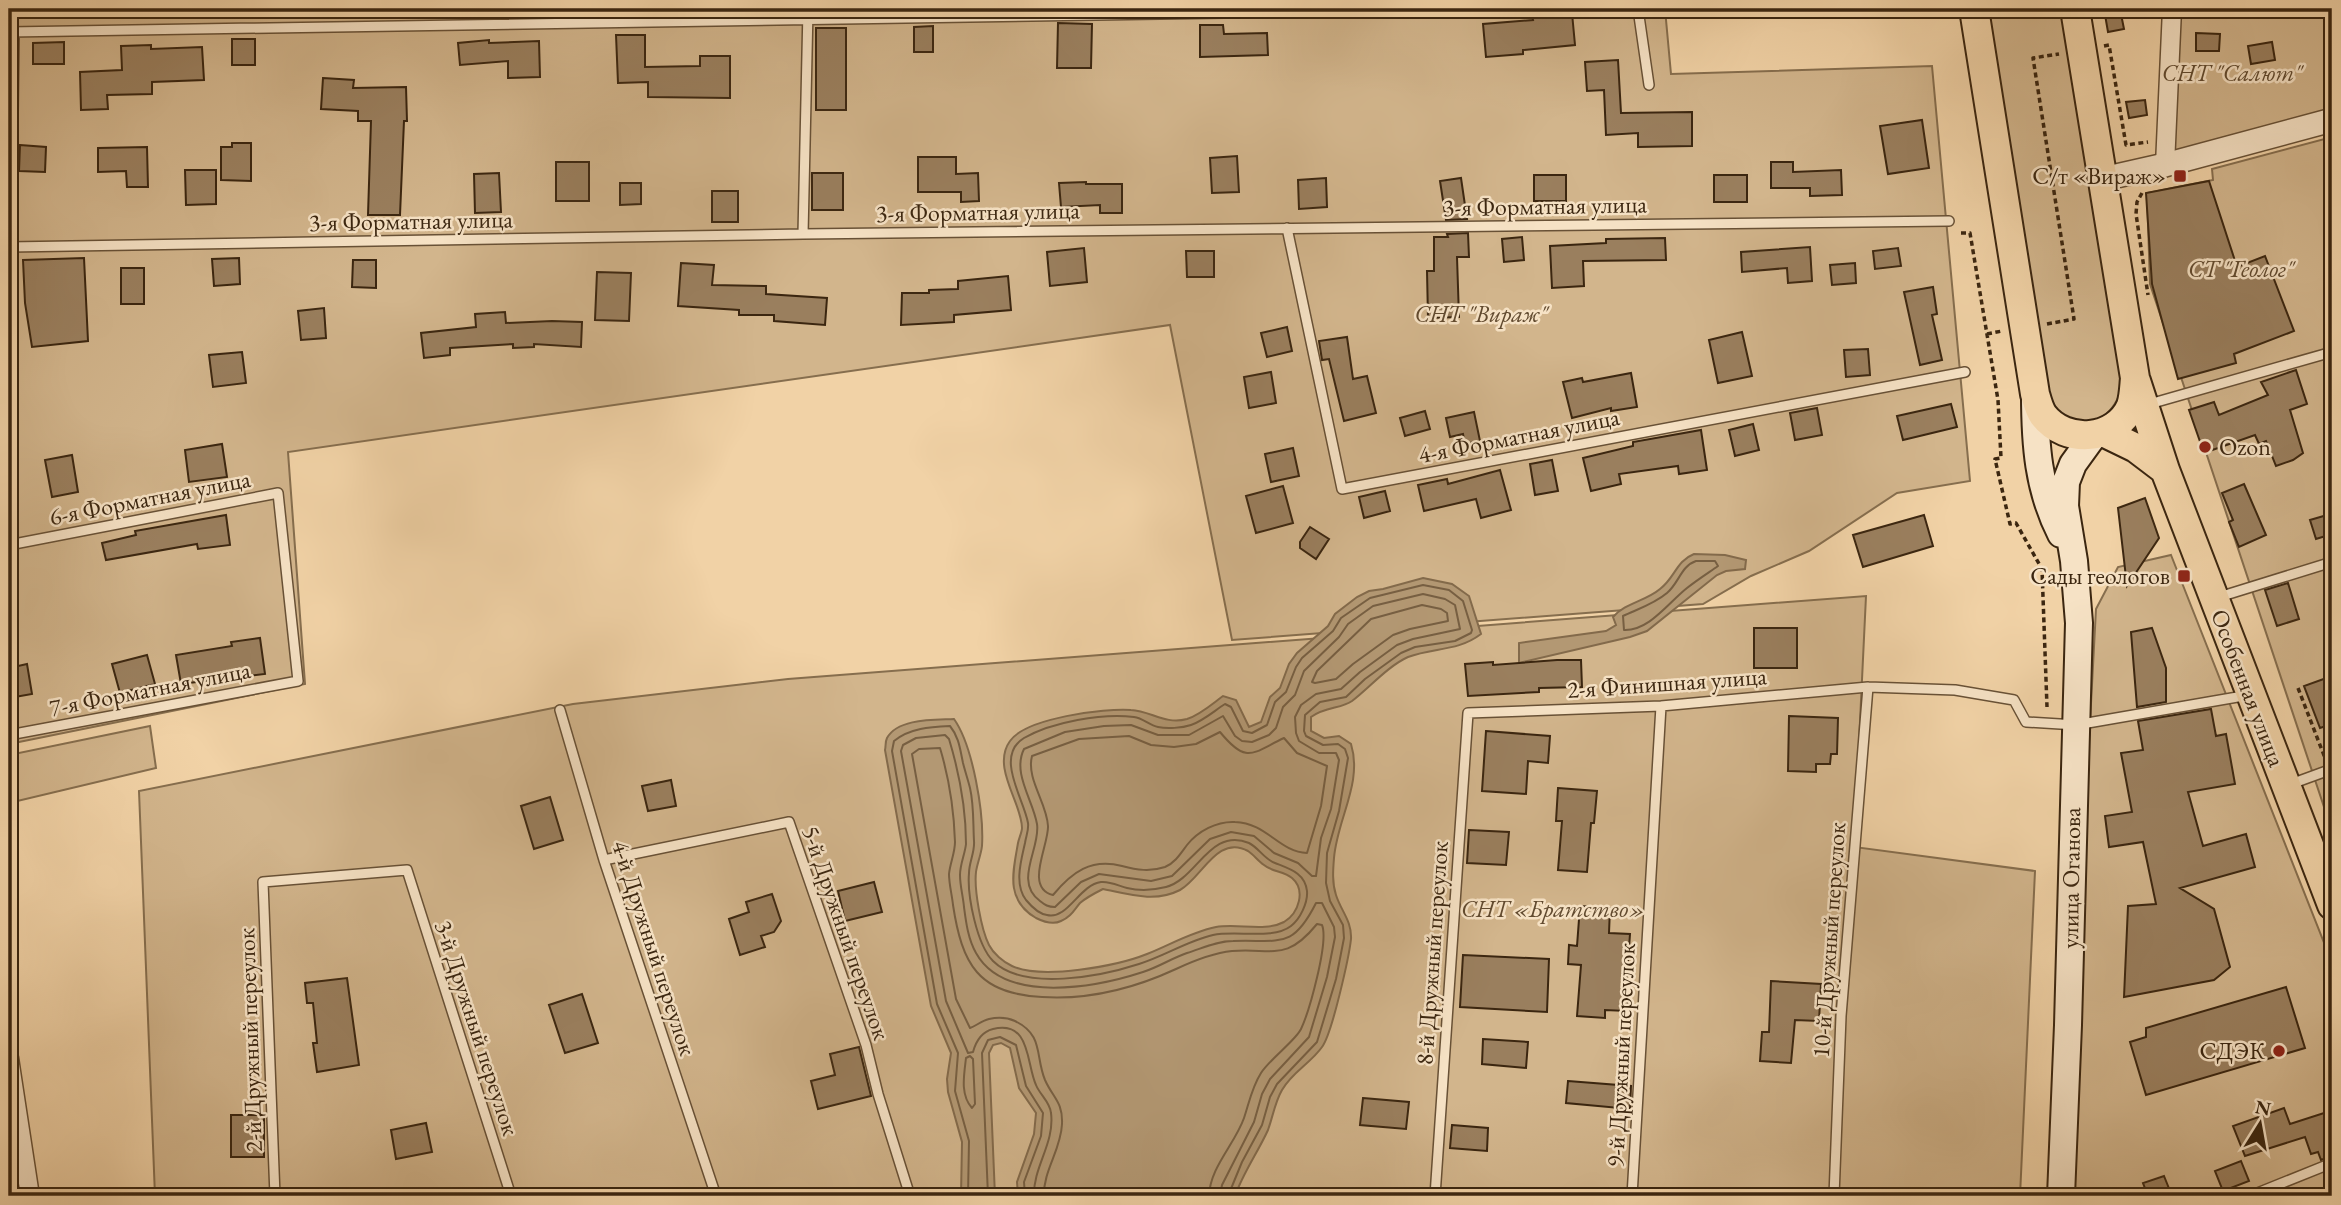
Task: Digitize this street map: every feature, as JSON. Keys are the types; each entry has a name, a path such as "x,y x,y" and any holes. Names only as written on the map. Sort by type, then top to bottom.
{"main road":[{"path":"1973,9 2035,394 2043,415 2056,427 2073,434 2098,434 2136,448 2165,470"},
{"path":"2076,9 2135,379 2131,406 2117,424 2098,434"},
{"name":"Особенная улица","path":"2135,379 2165,470 2332,905"},
{"name":"улица Оганова","path":"2035,394 2035,443 2048,508 2074,561"},
{"name":"улица Оганова","path":"2061,1196 2079,624 2074,561 2065,506 2066,482 2073,464 2098,434"}],"street":[{"path":"2165,165 2172,9"},
{"path":"2103,179 2332,120"},
{"path":"9,1058 30,1196"}],"lane":[{"path":"803,234 807,9"},
{"path":"9,435 11,32 1473,9"},
{"path":"1638,9 1649,85"},
{"name":"3-я Форматная улица","path":"10,247 1949,220"},
{"name":"4-я Форматная улица","path":"1287,228 1342,489 1965,372"},
{"path":"2144,405 2332,352"},
{"name":"6-я Форматная улица","path":"9,545 278,493 298,681"},
{"path":"2214,598 2332,562"},
{"name":"7-я Форматная улица","path":"9,735 298,681"},
{"name":"2-я Финишная улица","path":"1468,713 1661,706 1868,687 1955,690 2014,700 2026,722 2076,725"},
{"name":"10-й Дружный переулок","path":"1834,1196 1840,1016 1868,687"},
{"path":"2076,725 2251,695"},
{"name":"9-й Дружный переулок","path":"1632,1196 1661,706"},
{"name":"4-й Дружный переулок","path":"559,710 604,860 716,1196"},
{"name":"8-й Дружный переулок","path":"1435,1196 1468,713"},
{"path":"2286,785 2332,769"},
{"name":"5-й Дружный переулок","path":"604,860 789,822 866,1045 909,1196"},
{"name":"2-й Дружный переулок","path":"275,1196 263,882 407,870"},
{"name":"3-й Дружный переулок","path":"407,870 511,1196"},
{"path":"2250,1196 2332,1163"}],"path":[{"path":"1961,233 1970,233 1998,400 2001,458 1995,459 2010,524 2016,523 2042,569 2047,707"},
{"path":"2298,688 2325,760"}],"green space":[{"name":"СНТ \"Вираж\"","path":"9,9 1665,9 1671,74 1932,66 1970,481 1897,493 1809,551 1751,576 1703,604 1232,640 1170,325 288,452 305,684 9,744"},
{"path":"1986,9 2062,9 2122,382 2115,404 2099,419 2089,423 2068,420 2057,412 2049,397"},
{"name":"СНТ \"Салют\"","path":"2168,9 2332,9 2332,115 2161,157"},
{"name":"СТ \"Геолог\"","path":"2332,137 2332,831 2150,284 2147,193 2213,180 2212,169"},
{"path":"2171,555 2332,963 2332,1196 2065,1196 2096,609 2118,567"},
{"name":"СНТ «Братство»","path":"1866,596 1854,847 2035,871 2020,1196 155,1196 139,791 573,704 788,679"},
{"path":"150,726 156,768 9,803 9,755"}],"water":[{"path":"1694,554 1725,555 1746,560 1745,569 1717,575 1647,631 1519,663 1519,643 1606,631 1616,625 1613,617 1618,612 1660,589 1679,565"},
{"path":"1423,578 1452,584 1469,596 1481,634 1454,647 1408,657 1386,671 1352,701 1311,717 1311,731 1324,738 1339,736 1351,744 1354,758 1352,787 1336,844 1333,872 1336,895 1350,927 1350,948 1340,995 1326,1039 1318,1053 1282,1090 1268,1130 1235,1196 1018,1196 1017,1182 1034,1134 1036,1113 1019,1088 1010,1048 1001,1043 993,1045 989,1053 995,1196 961,1196 962,1142 947,1079 951,1053 931,1006 885,750 887,738 892,731 908,723 954,719 961,731 972,762 981,816 982,846 976,879 981,919 991,948 1012,966 1042,972 1080,970 1134,959 1207,929 1276,925 1289,918 1297,907 1300,895 1296,883 1289,876 1267,867 1248,851 1237,847 1227,848 1219,853 1188,884 1171,894 1151,897 1103,889 1080,903 1061,921 1055,923 1036,918 1019,903 1015,894 1014,864 1022,828 1005,773 1005,751 1010,741 1019,733 1032,726 1066,716 1119,710 1138,711 1172,720 1187,719 1223,696 1236,700 1249,727 1261,722 1270,697 1280,688 1289,664 1297,653 1328,626 1335,614 1369,591"}],"building":[{"path":"2104,9 2120,9 2124,29 2108,32"},
{"path":"1572,13 1575,45 1486,57 1483,24 1533,20 1532,16"},
{"path":"1058,23 1092,24 1091,68 1057,68"},
{"path":"1200,25 1223,25 1224,34 1267,33 1268,55 1200,57"},
{"path":"933,26 933,52 914,52 914,27"},
{"path":"816,28 846,28 846,110 816,110"},
{"path":"2196,33 2220,34 2219,51 2196,51"},
{"path":"616,35 645,35 645,67 700,66 700,56 730,56 730,98 648,97 648,82 618,83"},
{"path":"232,39 255,39 255,65 232,65"},
{"path":"489,40 489,43 539,41 540,77 508,78 508,61 460,65 458,43"},
{"path":"64,42 64,64 33,64 33,43"},
{"path":"2272,42 2275,60 2251,64 2248,46"},
{"path":"151,45 151,49 202,47 204,80 152,82 152,94 107,95 108,109 81,110 80,72 122,70 121,46"},
{"path":"1618,60 1621,113 1692,112 1692,146 1638,147 1638,133 1606,135 1604,90 1587,91 1585,62"},
{"path":"323,78 354,80 353,88 406,87 407,121 404,121 400,215 368,215 371,121 358,121 358,111 321,109"},
{"path":"2145,100 2147,115 2129,118 2126,102"},
{"path":"1922,120 1929,168 1888,174 1880,126"},
{"path":"232,143 251,143 251,181 221,180 221,147 232,147"},
{"path":"20,145 46,147 45,172 19,171"},
{"path":"147,147 148,187 127,187 126,171 98,172 98,148"},
{"path":"1237,156 1239,192 1212,193 1210,158"},
{"path":"918,157 956,157 956,174 978,173 979,201 961,202 961,192 918,192"},
{"path":"556,162 589,162 589,201 556,201"},
{"path":"1771,162 1793,162 1793,172 1841,170 1842,195 1810,196 1810,188 1771,188"},
{"path":"185,170 216,170 216,204 186,205"},
{"path":"499,173 501,212 475,213 474,174"},
{"path":"812,173 843,173 843,210 812,210"},
{"path":"1534,175 1566,175 1566,201 1534,201"},
{"path":"1714,175 1747,175 1747,202 1714,202"},
{"path":"1326,178 1327,207 1299,209 1298,180"},
{"path":"1461,178 1467,219 1446,220 1440,181"},
{"path":"2209,181 2237,267 2265,256 2294,331 2234,354 2236,363 2178,379 2152,284 2146,193"},
{"path":"620,183 641,183 641,204 620,205"},
{"path":"1059,183 1122,184 1122,213 1100,213 1100,205 1061,207"},
{"path":"712,191 738,191 738,222 712,222"},
{"path":"1468,233 1469,257 1457,257 1459,317 1428,318 1427,271 1434,271 1434,237"},
{"path":"1522,237 1524,260 1504,262 1502,239"},
{"path":"1665,238 1666,260 1583,261 1584,286 1552,288 1550,246 1606,243 1606,239"},
{"path":"1810,247 1812,281 1788,283 1787,268 1742,272 1741,252"},
{"path":"1084,248 1087,282 1050,286 1047,252"},
{"path":"1898,248 1901,266 1875,269 1873,251"},
{"path":"1186,251 1214,251 1214,277 1187,277"},
{"path":"84,258 88,341 32,347 25,303 23,260"},
{"path":"239,258 240,284 214,286 212,259"},
{"path":"353,260 376,260 376,288 352,287"},
{"path":"681,263 714,265 712,285 766,286 766,294 827,298 825,325 774,321 774,315 739,315 739,310 678,306"},
{"path":"1855,263 1856,283 1832,285 1830,265"},
{"path":"121,268 144,268 144,304 121,304"},
{"path":"597,272 631,273 629,321 595,320"},
{"path":"1008,276 1011,310 954,315 954,322 901,325 902,293 958,289 958,281"},
{"path":"1933,287 1937,314 1932,315 1942,360 1920,365 1904,292"},
{"path":"324,308 326,338 301,340 298,311"},
{"path":"505,312 506,323 582,322 581,347 534,344 534,347 513,348 513,344 450,348 450,355 424,358 421,333 476,327 475,314"},
{"path":"1287,327 1292,351 1267,357 1261,333"},
{"path":"1742,332 1752,376 1718,383 1709,340"},
{"path":"1347,337 1353,379 1367,376 1376,413 1344,421 1329,359 1322,360 1319,341"},
{"path":"1868,349 1870,375 1846,377 1844,350"},
{"path":"242,352 246,383 213,387 209,355"},
{"path":"2296,370 2307,404 2290,410 2303,453 2276,466 2266,441 2259,444 2255,435 2204,453 2189,410 2214,402 2219,415 2268,395 2261,382"},
{"path":"1271,372 1276,403 1249,408 1244,377"},
{"path":"1631,373 1637,407 1611,411 1611,408 1572,418 1563,382 1582,378 1583,382"},
{"path":"1951,404 1957,427 1903,440 1897,416"},
{"path":"1817,408 1822,435 1795,440 1790,413"},
{"path":"1425,411 1430,429 1405,436 1400,418"},
{"path":"1474,412 1480,441 1465,444 1463,434 1450,437 1446,418"},
{"path":"1753,424 1759,450 1735,456 1729,430"},
{"path":"1701,430 1707,470 1679,474 1678,466 1619,474 1621,484 1591,491 1583,458 1633,446 1633,442"},
{"path":"222,444 227,477 189,482 185,450"},
{"path":"1293,448 1299,476 1271,482 1265,454"},
{"path":"72,455 78,492 52,497 45,460"},
{"path":"1552,460 1558,491 1535,495 1530,464"},
{"path":"1500,470 1511,510 1481,518 1476,499 1424,511 1418,485 1447,479 1448,484"},
{"path":"2244,484 2266,535 2239,547 2229,522 2233,520 2222,493"},
{"path":"1283,486 1293,523 1256,533 1246,496"},
{"path":"1385,491 1390,511 1364,518 1359,497"},
{"path":"2145,498 2159,538 2127,586 2118,508"},
{"path":"226,515 230,545 198,549 197,544 106,560 102,543 136,535 135,531"},
{"path":"1924,515 1933,546 1863,567 1853,535"},
{"path":"2327,515 2332,534 2316,539 2310,520"},
{"path":"1310,527 1329,539 1316,559 1300,548 1300,542"},
{"path":"2288,583 2299,619 2277,626 2265,590"},
{"path":"1754,628 1797,628 1797,668 1754,668"},
{"path":"2152,628 2166,668 2166,702 2137,707 2131,632"},
{"path":"260,638 265,674 181,684 176,655 232,646 231,642"},
{"path":"147,655 155,684 120,693 112,664"},
{"path":"1581,660 1582,687 1539,688 1539,692 1468,696 1465,664 1493,662 1493,665"},
{"path":"27,664 32,694 9,698 9,668"},
{"path":"2332,676 2332,724 2320,728 2304,686"},
{"path":"2211,709 2216,736 2226,734 2235,784 2188,792 2203,846 2246,834 2255,867 2180,888 2214,909 2230,967 2214,980 2124,997 2128,906 2156,904 2143,842 2109,847 2105,816 2132,812 2121,753 2143,750 2138,721"},
{"path":"1789,716 1838,718 1837,754 1831,754 1830,764 1816,764 1816,772 1788,771"},
{"path":"1486,731 1550,736 1548,763 1528,761 1526,794 1482,791"},
{"path":"671,780 676,806 648,811 642,786"},
{"path":"1558,788 1597,791 1587,872 1558,870 1562,821 1556,821"},
{"path":"550,797 563,840 534,849 521,806"},
{"path":"1469,830 1509,832 1506,865 1467,863"},
{"path":"874,882 882,912 845,921 838,891"},
{"path":"772,894 781,921 774,932 761,936 765,947 740,955 729,919 749,912 746,902"},
{"path":"1580,906 1610,908 1609,933 1630,934 1627,1011 1605,1010 1605,1018 1577,1016 1581,965 1568,964 1569,945 1577,946"},
{"path":"1463,955 1549,959 1547,1012 1460,1007"},
{"path":"347,978 359,1065 317,1072 313,1043 317,1043 313,1003 307,1003 305,983"},
{"path":"1771,981 1821,984 1819,1021 1795,1020 1791,1063 1760,1061 1762,1032 1769,1032"},
{"path":"2286,987 2305,1048 2146,1095 2130,1042 2146,1037 2146,1028"},
{"path":"582,994 598,1043 565,1053 549,1005"},
{"path":"1483,1039 1528,1042 1526,1068 1482,1064"},
{"path":"859,1047 871,1096 818,1109 811,1081 835,1075 830,1054"},
{"path":"1568,1081 1631,1086 1630,1109 1566,1103"},
{"path":"1363,1098 1409,1102 1406,1129 1360,1125"},
{"path":"2284,1108 2290,1124 2324,1113 2332,1138 2332,1156 2321,1160 2318,1152 2311,1154 2305,1137 2245,1156 2233,1126"},
{"path":"231,1115 264,1115 264,1157 231,1157"},
{"path":"426,1123 432,1152 396,1159 391,1130"},
{"path":"1452,1125 1488,1128 1487,1151 1450,1148"},
{"path":"2241,1161 2249,1181 2223,1191 2215,1171"},
{"path":"2164,1176 2172,1196 2148,1196 2143,1183"}],"place":[{"name":"С/т «Вираж»","path":"2180,176"},
{"name":"Ozon","path":"2205,447"},
{"name":"Сады геологов","path":"2184,576"},
{"name":"СДЭК","path":"2279,1051"}]}
